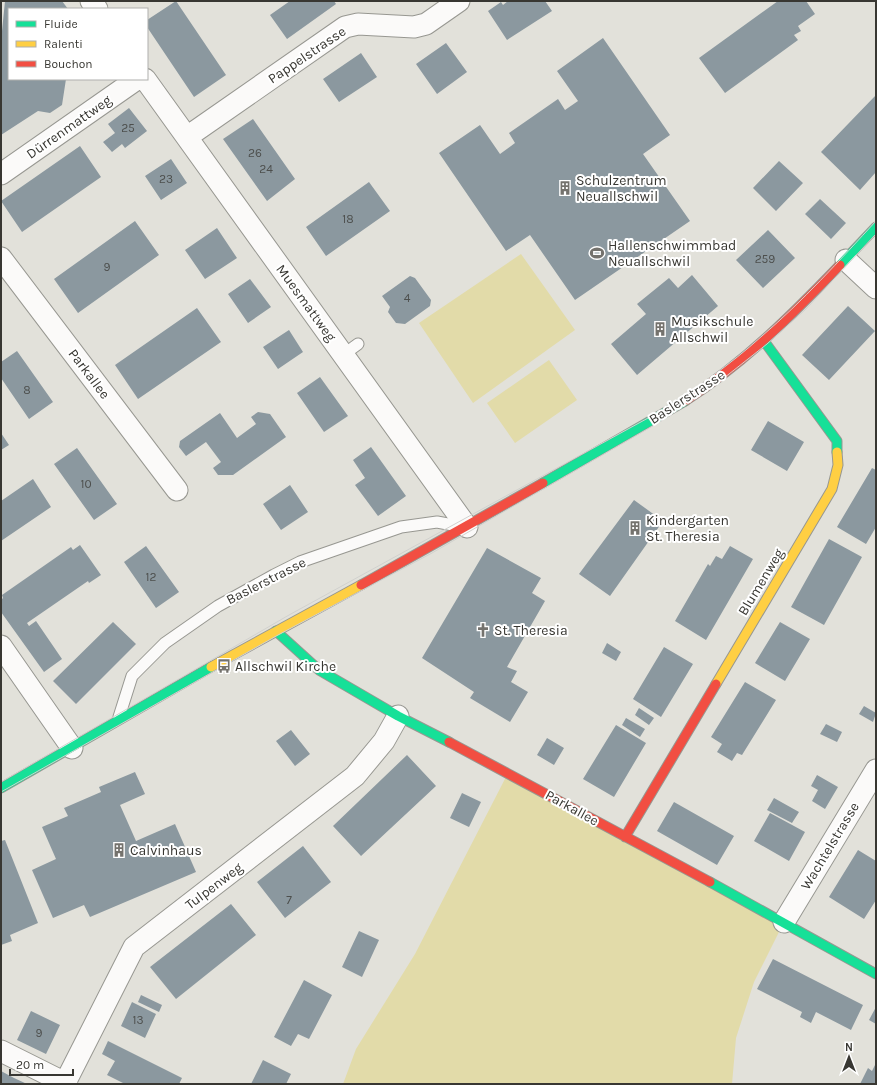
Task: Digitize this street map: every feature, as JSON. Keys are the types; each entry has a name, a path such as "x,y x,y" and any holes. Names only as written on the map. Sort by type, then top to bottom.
{"street":[{"name":"Pappelstrasse","path":"187,138 345,27 358,24 414,27 426,24 459,1"},
{"name":"Dürrenmattweg","path":"1,174 136,80"},
{"name":"Muesmattweg","path":"146,80 187,138 350,349 467,527"},
{"name":"Baslerstrasse","path":"1,788 117,721 467,527 661,416 702,390 764,340 811,297 876,227"},
{"name":"Parkallee","path":"1,258 177,490"},
{"path":"846,260 876,288"},
{"name":"Blumenweg","path":"625,837 832,489 838,465 837,441 764,340"},
{"name":"Parkallee","path":"276,632 319,670 398,716 508,773 784,922 876,974"},
{"path":"1,646 72,748"},
{"name":"Tulpenweg","path":"66,1083 134,947 355,776 384,741 398,716"},
{"name":"Wachtelstrasse","path":"784,922 876,770"},
{"path":"1,1051 66,1083"}],"lane":[{"name":"Baslerstrasse","path":"117,721 122,712 132,676 165,643 218,606 267,578 300,562 401,527 437,522 467,527"}],"shaded area":[{"path":"521,254 575,330 473,403 419,323"},
{"path":"549,360 577,400 515,443 487,403"},
{"path":"508,773 784,922 754,982 736,1038 732,1084 343,1084 356,1049 415,954"}],"building":[{"path":"5,1 62,1 67,8 8,8 8,80 66,80 62,105 50,113 38,111 1,135 1,41"},
{"path":"176,1 226,75 194,97 148,28 148,19"},
{"path":"290,1 334,1 336,4 287,39 270,15"},
{"path":"508,1 545,1 552,11 507,40 488,11 501,2 503,5"},
{"path":"778,1 806,1 815,14 798,26 801,31 794,35 798,40 725,93 699,58"},
{"name":"Schulzentrum Neuallschwil","path":"603,38 670,135 643,154 690,221 575,300 530,235 506,251 439,153 480,125 500,154 515,143 509,133 558,99 565,110 578,101 557,71"},
{"path":"446,43 467,72 437,94 416,64"},
{"path":"361,53 377,77 339,102 323,79"},
{"path":"876,95 876,172 860,190 821,152"},
{"path":"129,108 147,131 125,148 122,144 112,152 103,142 115,133 108,124"},
{"path":"253,119 295,179 267,201 223,139"},
{"path":"80,146 101,177 22,232 1,201"},
{"path":"171,159 187,183 161,200 145,176"},
{"path":"779,161 803,183 776,211 753,188"},
{"path":"369,182 390,211 326,256 306,227"},
{"path":"820,199 846,223 831,239 805,214"},
{"path":"135,221 159,255 78,313 54,279"},
{"path":"217,228 237,258 205,279 185,250"},
{"path":"768,230 795,258 763,288 736,260"},
{"name":"Musikschule Allschwil","path":"692,275 718,306 637,375 611,344 646,314 637,304 669,278 678,288"},
{"path":"410,276 415,278 431,300 430,306 405,324 396,323 388,312 390,307 382,296"},
{"path":"250,279 271,307 248,323 228,294"},
{"path":"848,306 875,331 829,380 802,355"},
{"path":"197,308 221,342 138,399 115,365"},
{"path":"289,330 303,352 278,369 263,347"},
{"path":"17,351 53,402 29,419 1,378 1,362"},
{"path":"320,377 348,416 324,432 297,393"},
{"path":"258,412 270,414 286,437 233,475 218,475 213,468 221,462 206,442 186,456 179,447 180,441 220,413 237,438 256,424 251,417"},
{"path":"768,421 804,442 787,471 751,450"},
{"path":"1,433 9,445 1,450"},
{"path":"371,447 406,496 378,516 355,485 365,478 353,460"},
{"path":"77,448 117,504 94,520 54,464"},
{"path":"872,468 876,470 876,527 866,544 837,527"},
{"path":"33,479 51,507 1,541 1,501"},
{"path":"290,485 308,512 281,530 263,504"},
{"path":"634,500 663,521 610,596 579,574"},
{"path":"829,539 862,557 824,625 791,607"},
{"path":"80,545 101,575 89,583 88,581 27,623 29,626 36,621 62,659 44,672 1,612 2,595 71,547 73,550"},
{"path":"146,546 179,592 156,608 124,562"},
{"path":"730,546 753,559 706,640 675,621 708,564 710,566 716,556 722,559"},
{"name":"St. Theresia","path":"487,548 541,578 532,593 545,601 507,667 517,671 511,682 528,692 510,722 470,698 474,692 422,658"},
{"path":"113,622 136,644 76,704 53,681"},
{"path":"780,622 810,639 785,681 755,663"},
{"path":"607,643 621,652 616,661 602,653"},
{"path":"664,647 693,664 661,717 633,699"},
{"path":"745,682 776,700 742,755 737,753 732,761 717,752 722,744 711,737"},
{"path":"864,706 876,713 873,722 859,714"},
{"path":"639,708 654,718 649,725 635,715"},
{"path":"626,718 645,729 640,737 622,725"},
{"path":"826,724 842,732 837,742 820,734"},
{"path":"616,725 646,743 614,797 583,779"},
{"path":"291,730 310,754 295,766 276,741"},
{"path":"547,738 564,748 554,765 537,755"},
{"path":"407,755 436,786 361,856 333,826"},
{"name":"Calvinhaus","path":"135,772 145,794 120,805 136,841 175,824 196,872 90,917 84,905 53,918 32,870 56,859 42,827 68,816 64,808 101,792 99,787"},
{"path":"817,775 838,787 825,809 812,801 818,790 811,786"},
{"path":"462,793 481,802 469,827 450,818"},
{"path":"774,798 799,812 792,823 767,810"},
{"path":"674,802 734,836 717,865 657,831"},
{"path":"770,813 805,832 789,861 754,841"},
{"path":"5,840 38,923 10,935 12,941 1,945 1,841"},
{"path":"303,846 331,882 285,918 257,882"},
{"path":"858,850 876,861 876,900 864,919 829,897"},
{"path":"231,904 256,935 176,999 150,967"},
{"path":"359,931 379,940 362,977 342,967"},
{"path":"773,959 863,1005 851,1030 816,1012 811,1023 800,1017 802,1012 757,989"},
{"path":"304,980 332,995 309,1039 298,1034 291,1046 274,1037"},
{"path":"141,995 162,1005 159,1012 138,1002"},
{"path":"132,1002 156,1014 145,1038 121,1026"},
{"path":"876,1007 876,1024 869,1020"},
{"path":"31,1011 60,1025 46,1054 17,1040"},
{"path":"108,1041 182,1078 179,1084 125,1084 107,1075 115,1061 102,1054"},
{"path":"263,1060 291,1074 286,1084 251,1084"},
{"path":"876,1063 876,1084 860,1084 868,1068 872,1071"},
{"path":"1,1071 14,1078 27,1084 1,1084"}],"tram line":[{"path":"1,782 289,615 659,412 712,376 777,323 806,295 876,221"},
{"path":"1,792 278,635 432,553 663,420 710,389 767,344 806,309 876,234"}],"traffic: fast":[{"path":"840,265 876,227"},
{"path":"764,341 837,441 837,452"},
{"path":"543,483 685,401"},
{"path":"276,631 319,670 398,716 449,742"},
{"path":"1,788 211,667"},
{"path":"710,882 876,974"}],"traffic: slow":[{"path":"716,684 832,489 838,465 837,452"},
{"path":"211,667 361,585"}],"traffic: jam":[{"path":"685,401 727,371 767,338 840,265"},
{"path":"361,585 543,483"},
{"path":"625,837 716,684"},
{"path":"449,742 710,882"}],"place":[{"name":"Schulzentrum Neuallschwil","path":"565,188"},
{"name":"Hallenschwimmbad Neuallschwil","path":"597,253"},
{"name":"Musikschule Allschwil","path":"660,329"},
{"name":"Kindergarten St. Theresia","path":"635,528"},
{"name":"St. Theresia","path":"483,630"},
{"name":"Allschwil Kirche","path":"224,666"},
{"name":"Calvinhaus","path":"119,850"}]}
